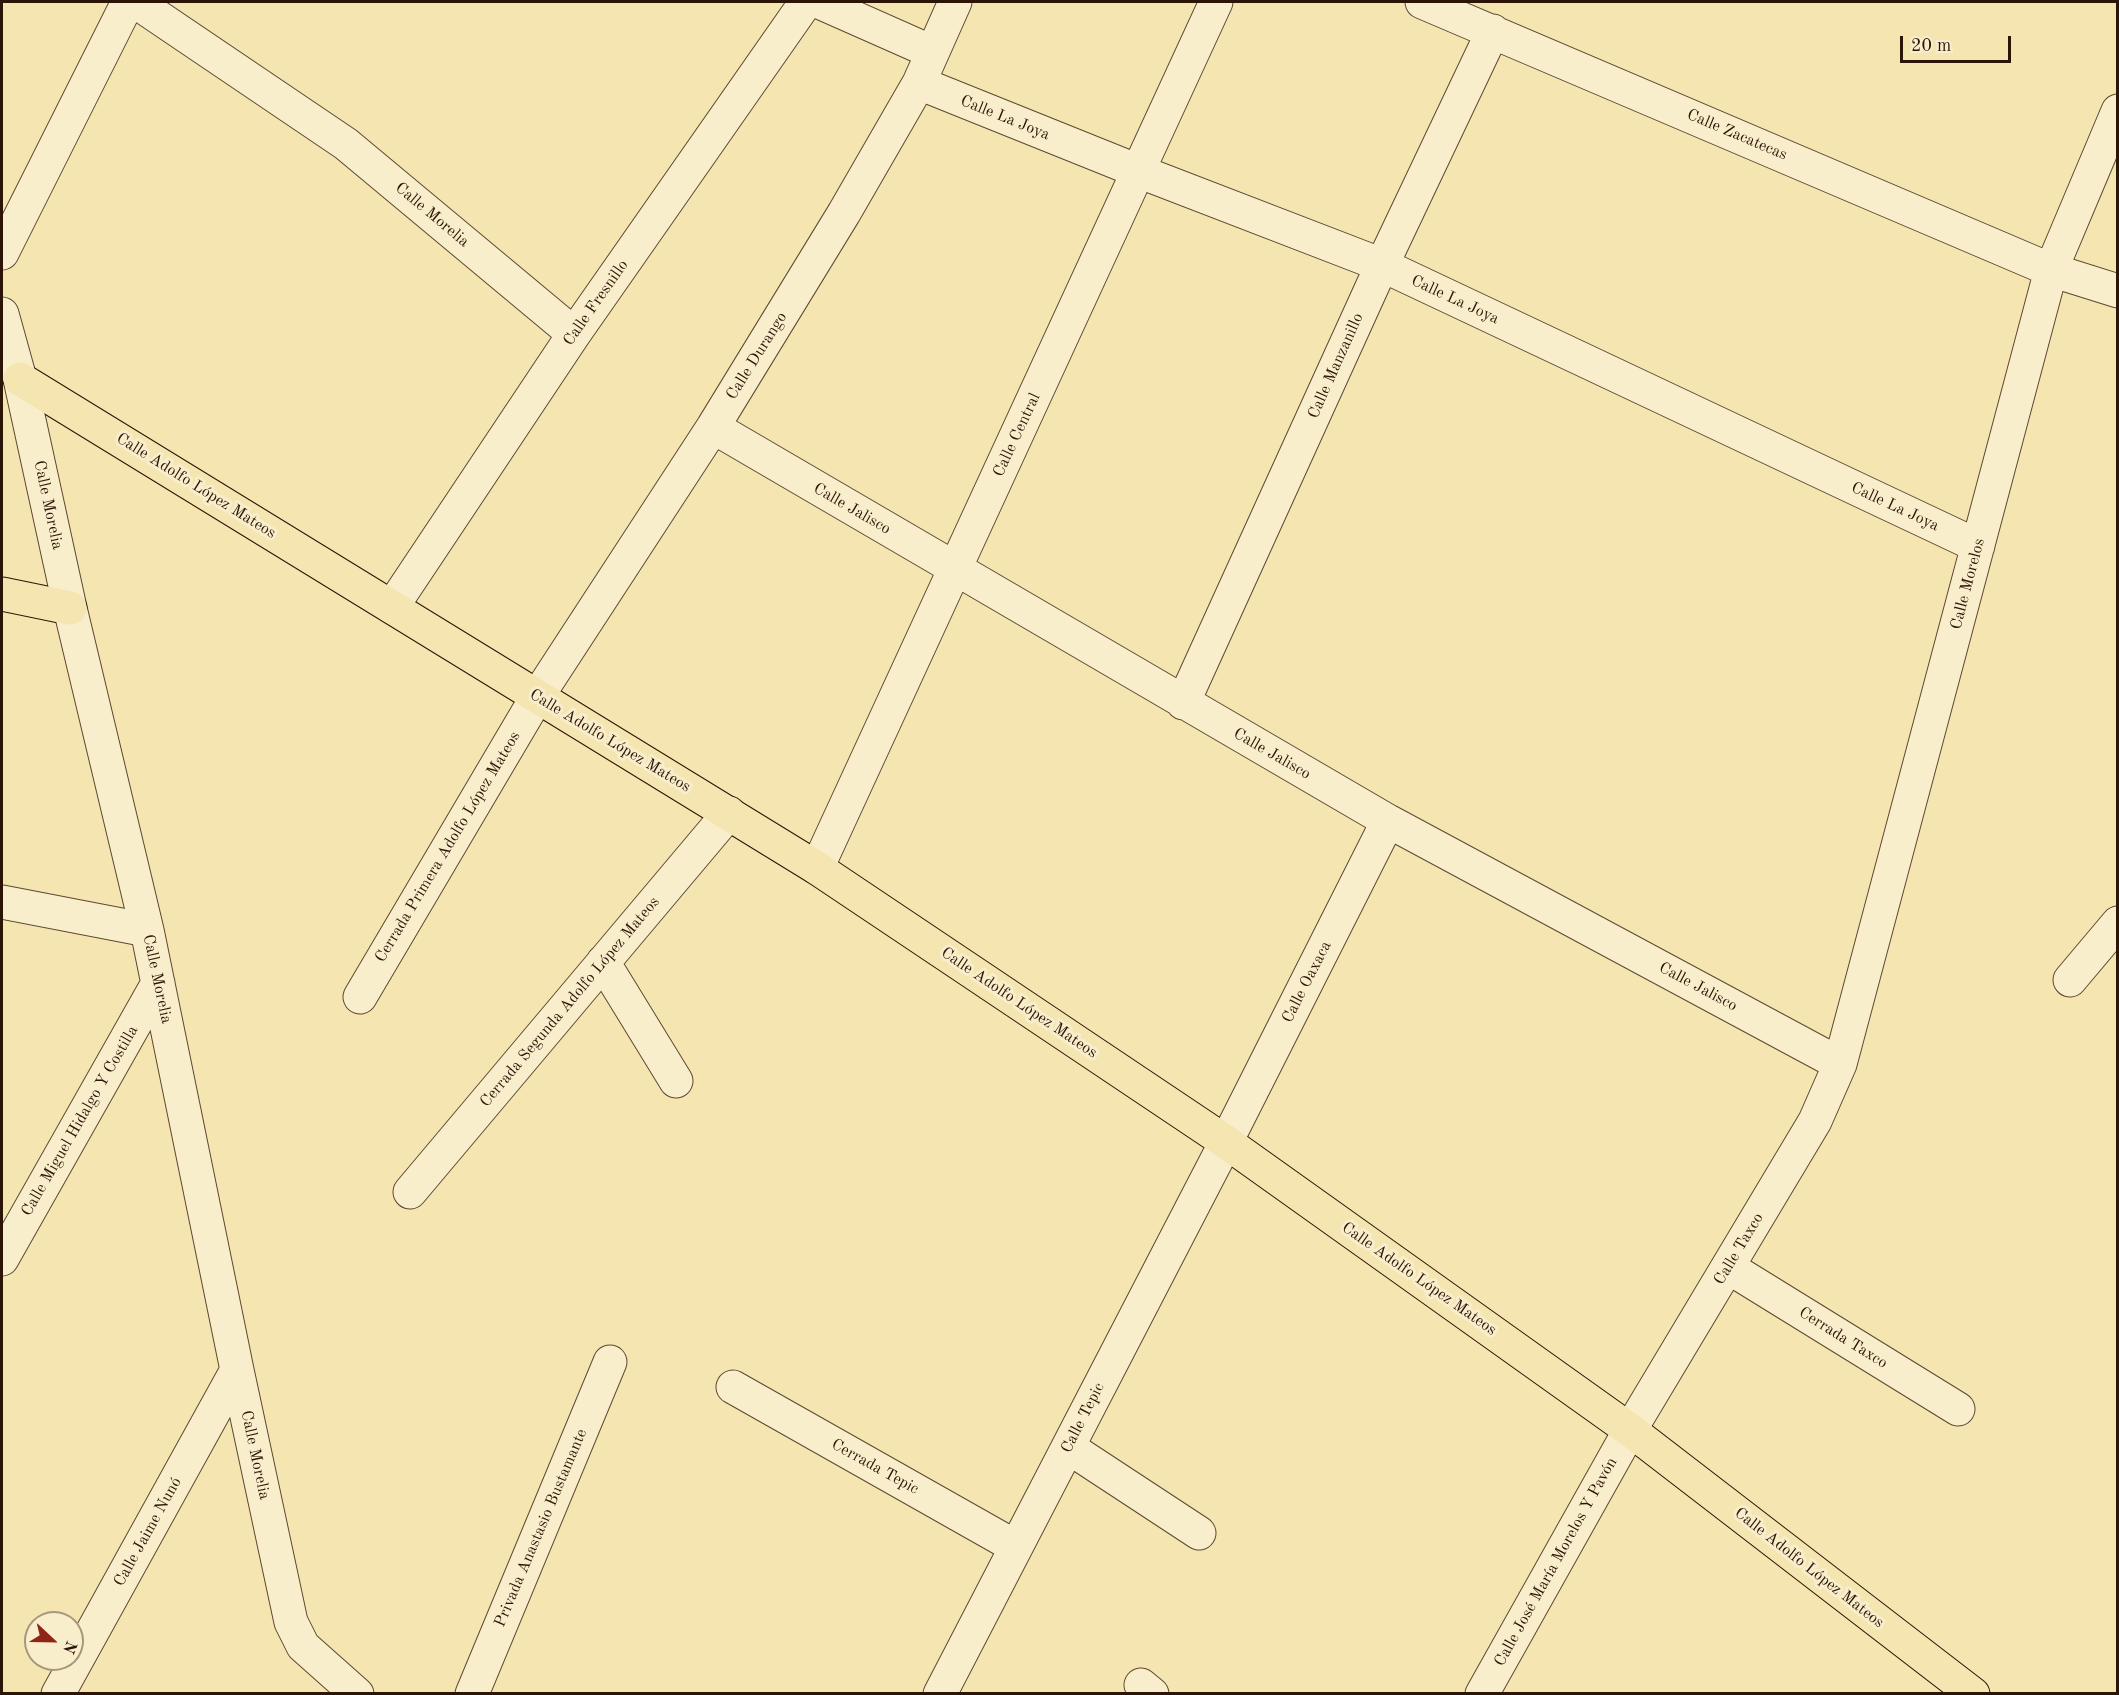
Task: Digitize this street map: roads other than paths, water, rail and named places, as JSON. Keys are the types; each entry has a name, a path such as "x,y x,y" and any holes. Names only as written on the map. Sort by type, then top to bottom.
{"main road":[{"name":"Calle Adolfo López Mateos","path":"20,378 817,868 1226,1142 1630,1430 1973,1694"},
{"path":"2,594 70,608"}],"street":[{"path":"2,253 128,2"},
{"name":"Calle Morelia","path":"136,2 346,144 574,334"},
{"name":"Calle Fresnillo","path":"392,607 574,334 806,2"},
{"path":"819,2 932,52"},
{"name":"Calle Durango","path":"537,697 713,427 844,213 919,83 955,2"},
{"name":"Calle Central","path":"817,868 1216,2"},
{"name":"Calle Zacatecas","path":"1422,2 2051,270 2118,291"},
{"name":"Calle Manzanillo","path":"1184,703 1382,265 1493,31"},
{"name":"Calle La Joya","path":"919,83 1382,265 1978,546"},
{"name":"Calle Morelos","path":"1840,1064 2051,270 2118,111"},
{"name":"Calle Morelia","path":"2,314 20,378 70,608 147,930 291,1622 303,1646 357,1694"},
{"name":"Calle Jalisco","path":"713,427 1388,821 1840,1064"},
{"name":"Cerrada Primera Adolfo López Mateos","path":"360,997 537,697"},
{"name":"Cerrada Segunda Adolfo López Mateos","path":"410,1192 729,813"},
{"name":"Calle Oaxaca","path":"1226,1142 1388,821"},
{"path":"2,902 147,930"},
{"path":"2070,980 2118,923"},
{"path":"603,962 676,1081"},
{"name":"Calle Miguel Hidalgo Y Costilla","path":"2,1259 158,982"},
{"name":"Calle Taxco","path":"1630,1430 1815,1121 1840,1064"},
{"name":"Calle Tepic","path":"940,1694 1226,1142"},
{"name":"Cerrada Taxco","path":"1728,1267 1958,1409"},
{"name":"Privada Anastasio Bustamante","path":"472,1694 610,1362"},
{"name":"Calle Jaime Nunó","path":"58,1694 237,1370"},
{"name":"Cerrada Tepic","path":"733,1387 1016,1547"},
{"name":"Calle José María Morelos Y Pavón","path":"1482,1694 1630,1430"},
{"path":"1068,1447 1199,1533"}]}
